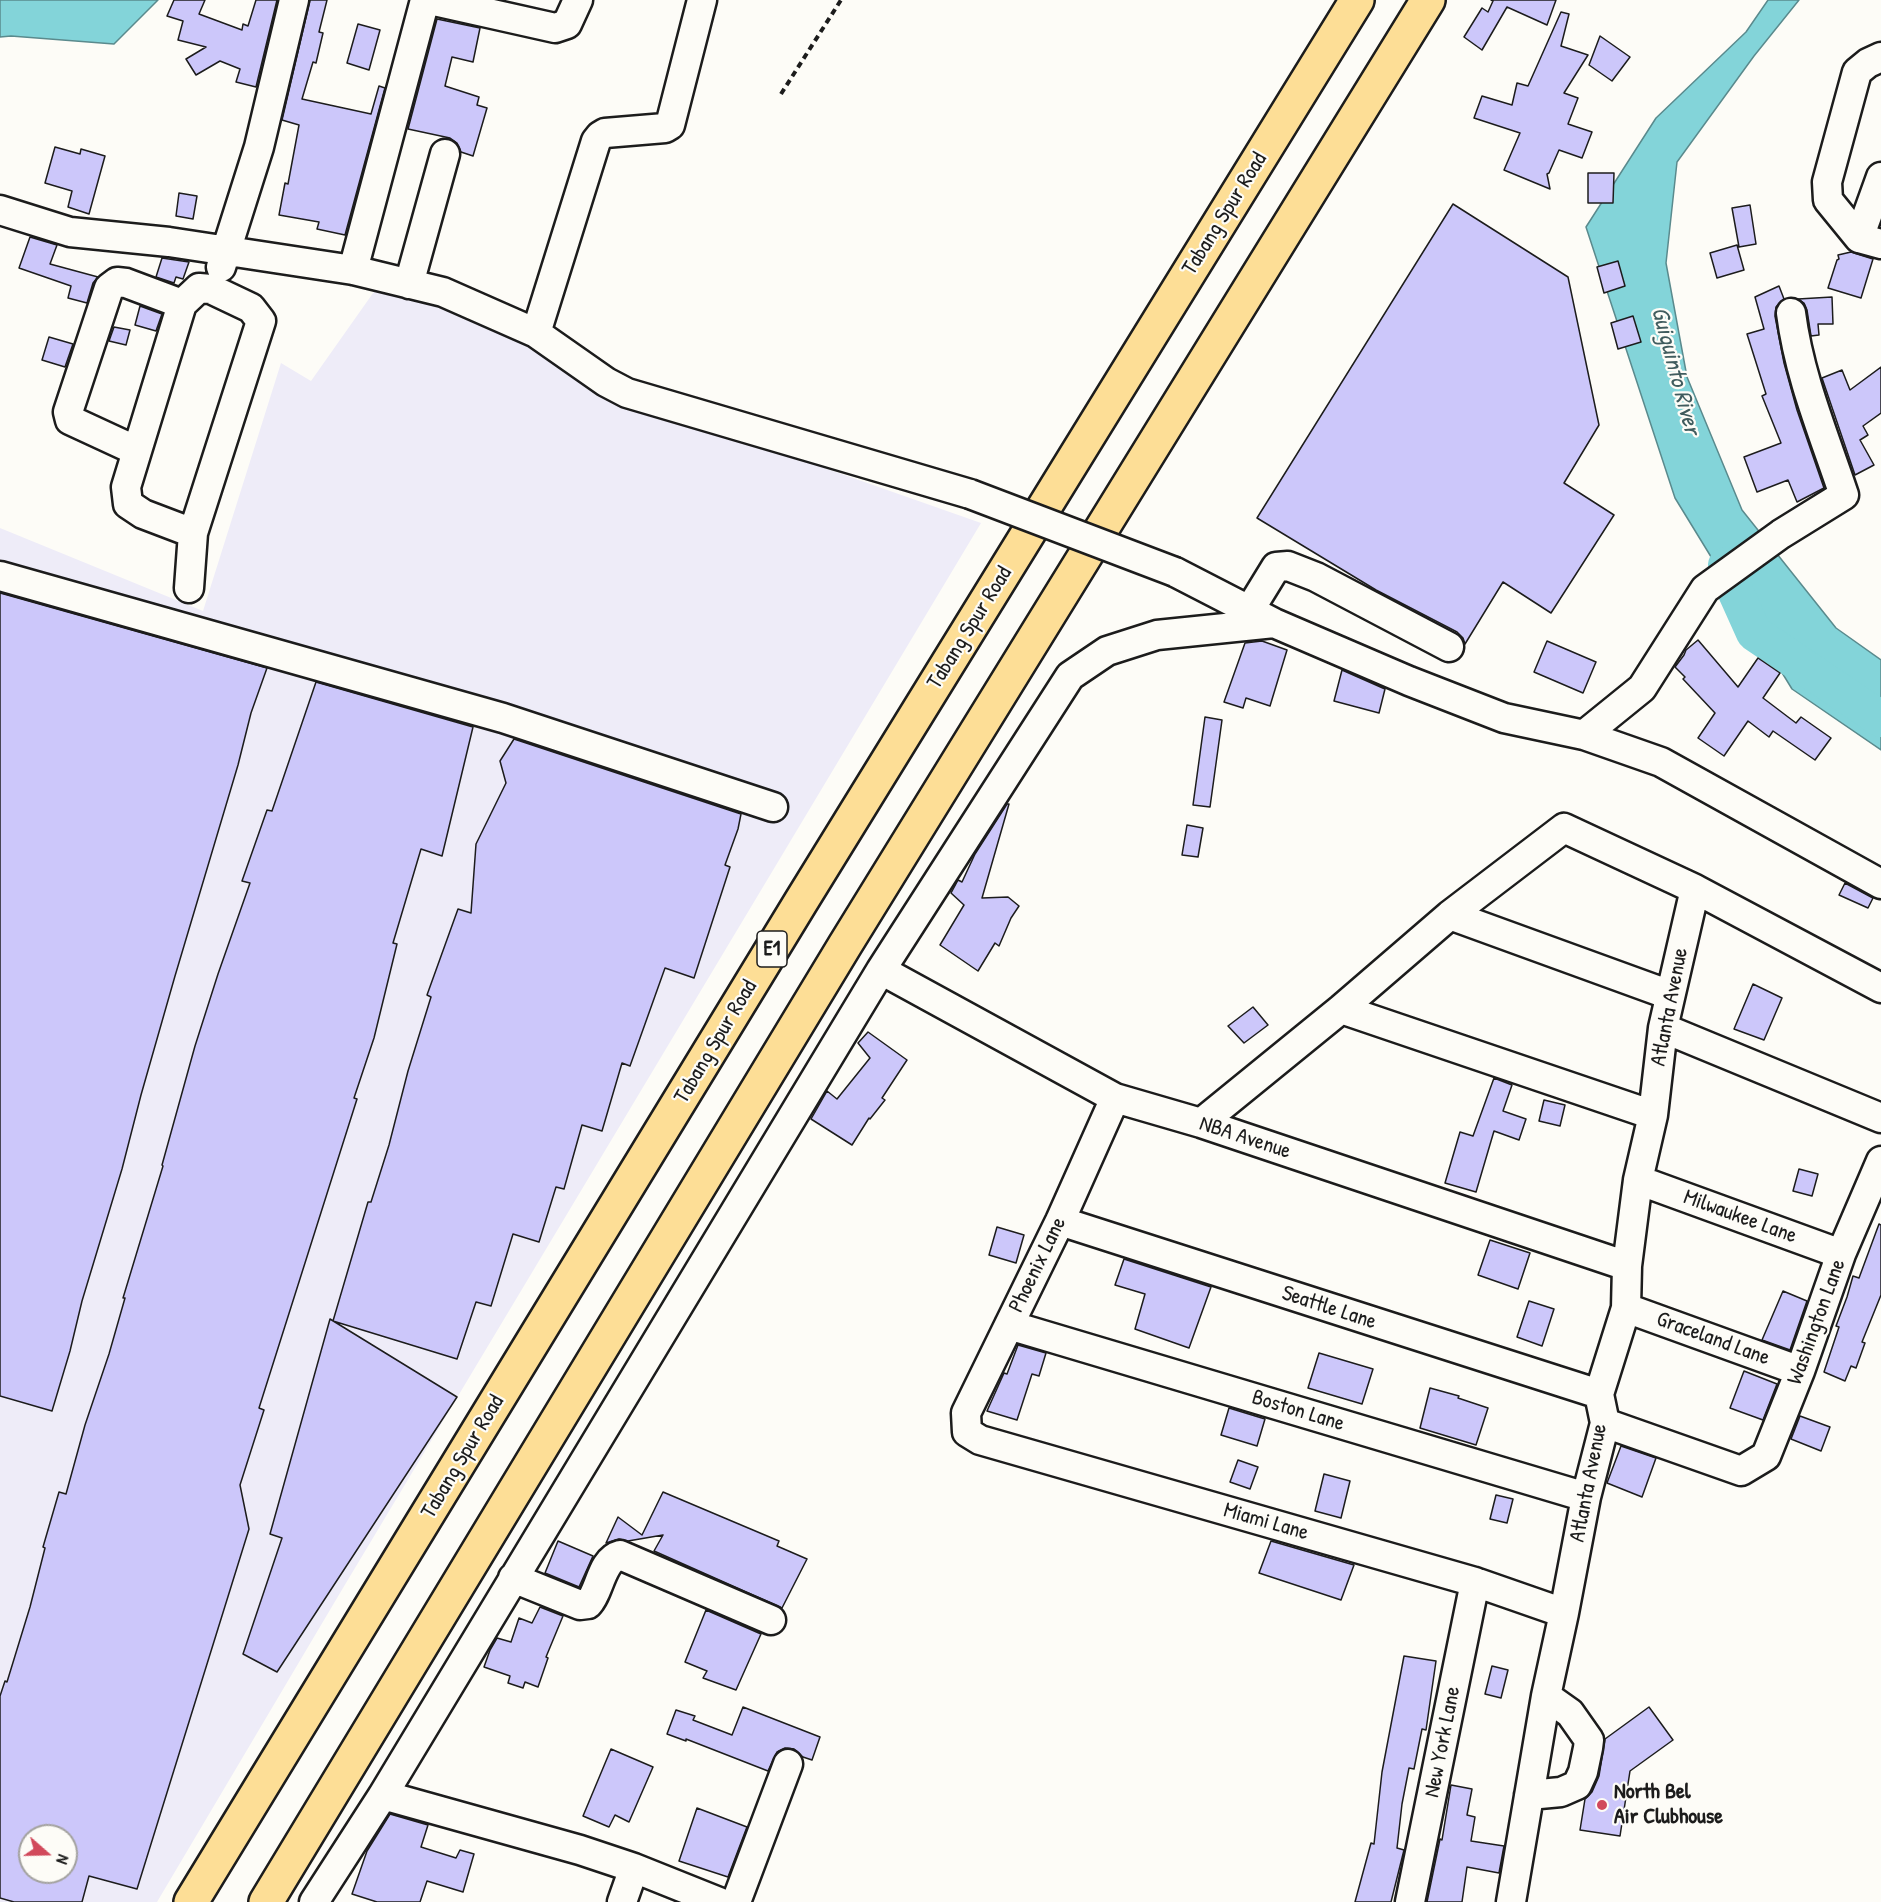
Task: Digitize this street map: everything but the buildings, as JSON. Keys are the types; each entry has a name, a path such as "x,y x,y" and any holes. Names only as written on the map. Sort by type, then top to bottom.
{"highway":[{"name":"Tabang Spur Road","path":"191,1902 802,900 1357,0"},
{"path":"266,1902 845,945 1428,0"}],"street":[{"path":"211,289 227,250 259,147 294,0"},
{"path":"353,270 425,0"},
{"path":"430,0 555,28 567,24 578,0"},
{"path":"536,333 596,141 605,133 665,128 670,125 702,0"},
{"path":"1870,241 1828,200 1827,182 1857,72 1881,57"},
{"path":"409,284 445,154"},
{"path":"1870,241 1881,177"},
{"path":"0,210 70,232 169,242 353,270 443,292 536,333 627,393 970,494 1175,572 1262,617 1399,677 1504,718 1584,735 1661,762 1881,884"},
{"path":"137,451 70,420 68,412 109,288 117,282 126,283 182,304"},
{"path":"189,588 192,533 261,321 251,308 211,289 199,288 182,304 126,487 128,504 143,514 192,533"},
{"path":"1584,735 1642,688 1705,589 1781,534 1844,495 1806,386 1794,343 1791,313"},
{"path":"1262,617 1276,567 1288,566 1316,577 1449,647"},
{"path":"0,576 503,718 773,807"},
{"path":"315,1902 383,1795 881,970 1070,676 1107,651 1157,635 1262,617"},
{"path":"1201,1123 1341,1009 1450,915 1564,828 1695,889 1881,988"},
{"name":"Atlanta Avenue","path":"1510,1902 1546,1696 1586,1497 1605,1423 1599,1394 1626,1308 1627,1266 1638,1180 1653,1115 1663,1028 1695,889"},
{"path":"1450,915 1670,995"},
{"name":"NBA Avenue","path":"881,970 1115,1098 1201,1123 1627,1266"},
{"path":"1341,1009 1653,1115"},
{"path":"1663,1028 1881,1118"},
{"name":"Phoenix Lane","path":"967,1432 966,1413 1060,1221 1115,1098"},
{"name":"Washington Lane","path":"1605,1423 1741,1471 1766,1456 1800,1371 1841,1254 1881,1161"},
{"name":"Milwaukee Lane","path":"1638,1180 1841,1254"},
{"name":"Seattle Lane","path":"1060,1221 1599,1394"},
{"name":"Graceland Lane","path":"1626,1308 1800,1371"},
{"name":"Boston Lane","path":"1009,1325 1586,1497"},
{"name":"Miami Lane","path":"967,1432 980,1440 1475,1582 1564,1613"},
{"path":"513,1578 580,1605 588,1604 593,1599 608,1564 614,1557 620,1556 771,1620"},
{"name":"New York Lane","path":"1410,1902 1475,1582"},
{"path":"1529,1795 1561,1792 1577,1785 1583,1773 1588,1748 1589,1740 1570,1713 1546,1696"},
{"path":"736,1902 788,1764"},
{"path":"383,1795 580,1850 634,1868 719,1902"},
{"path":"622,1902 634,1868"}],"path":[{"path":"781,94 841,0"}],"shaded area":[{"path":"378,286 524,331 620,396 981,523 157,1902 0,1902 0,528 203,611 281,363 311,381"}],"water":[{"path":"0,0 158,0 114,44 0,37"},
{"path":"1768,0 1799,0 1754,56 1677,162 1666,263 1687,377 1742,510 1836,628 1881,660 1881,750 1792,689 1675,498 1586,227 1656,118 1746,32"}],"waterway":[{"name":"Guiguinto River","path":"1726,565 1754,633 1881,719"}],"place":[{"name":"North Bel Air Clubhouse","path":"1602,1805"}]}
